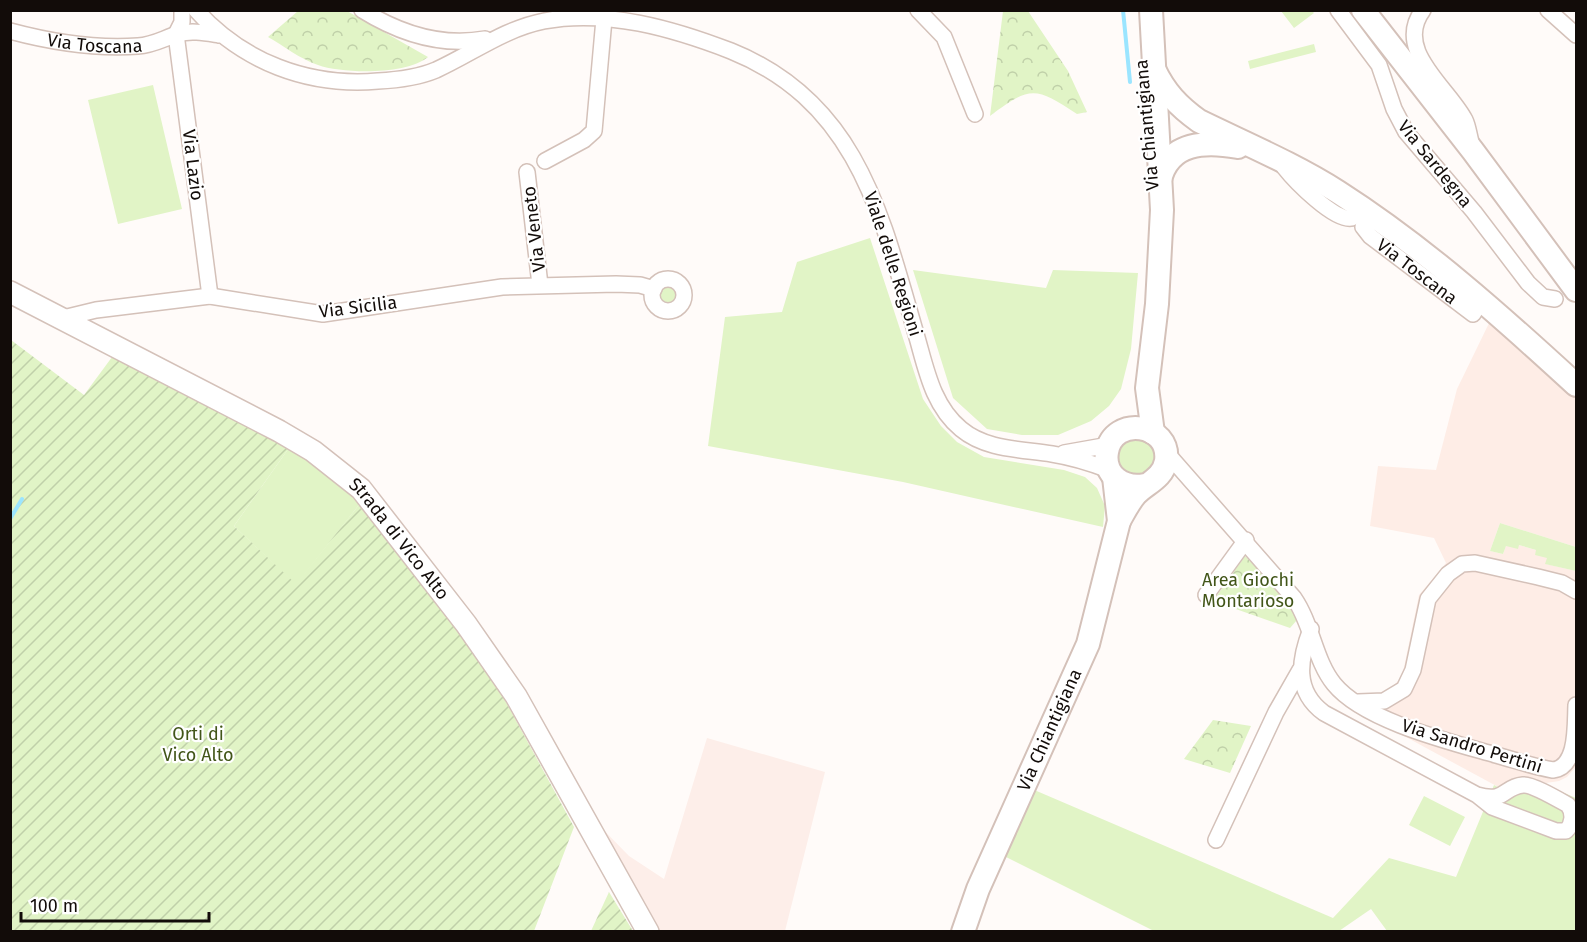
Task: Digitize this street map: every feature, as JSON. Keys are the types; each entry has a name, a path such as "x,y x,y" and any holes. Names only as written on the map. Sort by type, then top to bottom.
{"main road":[{"name":"Via Chiantigiana","path":"1138,10 1160,239"},
{"name":"Via Chiantigiana","path":"1131,428 1147,388 1157,304 1160,181 1149,127 1154,69 1151,10"},
{"path":"1363,10 1473,151 1576,290"},
{"name":"Via Toscana","path":"1154,69 1169,97 1199,122 1267,154 1364,209 1481,301 1576,385"},
{"path":"1149,127 1181,119 1199,122"},
{"name":"Via Toscana","path":"1149,127 1170,138 1195,145"},
{"name":"Via Toscana","path":"1160,181 1164,168 1174,154 1195,145 1215,143 1267,154"},
{"name":"Via Chiantigiana","path":"963,932 978,889 1084,655 1100,604 1119,522 1132,499 1151,481 1166,461 1159,442 1147,388"},
{"path":"1109,445 1114,437 1131,428 1159,442"},
{"name":"Via Chiantigiana","path":"1109,445 1107,462 1112,474 1119,522"},
{"path":"1112,474 1128,486 1151,481"}],"street":[{"path":"176,34 182,22 182,10"},
{"name":"Viale delle Regioni","path":"196,10 219,35 253,56 303,76 337,82 404,79 434,70 497,36 547,21 609,20 676,33 731,51 776,75 813,107 852,153 870,188 883,222 928,378 946,415 965,432 980,441 1001,447 1055,454 1112,474"},
{"path":"362,10 392,26 426,39 457,43 497,36"},
{"path":"609,20 632,10"},
{"path":"918,10 944,37 975,114"},
{"name":"Via Sardegna","path":"1338,10 1379,65 1394,109 1406,132 1528,283 1543,297 1555,299"},
{"path":"1423,10 1414,32 1416,50 1465,120 1473,151"},
{"path":"1548,10 1576,35"},
{"name":"Via Veneto","path":"545,161 585,140 594,131 609,20"},
{"name":"Via Toscana","path":"10,31 67,42 122,47 160,42 176,34"},
{"name":"Viale delle Regioni","path":"176,34 219,35"},
{"name":"Via Lazio","path":"176,34 210,296"},
{"path":"384,81 435,63 438,52 426,39"},
{"name":"Via Veneto","path":"527,172 540,285"},
{"name":"Via Sicilia","path":"63,318 96,310 210,296 323,314 487,288 622,284 654,289"},
{"name":"Strada di Vico Alto","path":"10,292 279,431 344,474 368,496 466,624 513,691 648,932"},
{"name":"Via Sandro Pertini","path":"1159,442 1195,487 1294,597 1311,629 1331,680 1339,690 1369,710 1425,733 1553,770 1562,768 1569,758 1576,705"},
{"name":"Viale delle Regioni","path":"1055,454 1109,445"},
{"path":"1151,481 1195,487"},
{"path":"1206,595 1245,540"},
{"name":"Via Sandro Pertini","path":"1358,702 1390,699 1406,686 1413,670 1427,602 1456,567 1466,563 1485,565 1562,583 1576,591"},
{"path":"1216,840 1280,705 1300,670 1311,629"},
{"path":"1300,670 1306,692 1324,713 1478,795 1488,805 1559,832 1568,829 1572,819 1568,805 1527,785 1497,798 1478,795"},
{"path":"1508,812 1506,802 1510,792"}],"shaded area":[{"path":"1492,317 1576,397 1576,547 1500,523 1490,551 1503,554 1506,546 1519,545 1536,550 1548,558 1546,564 1576,571 1576,767 1567,777 1559,781 1546,783 1527,777 1502,789 1367,716 1379,693 1389,690 1402,677 1419,595 1446,563 1434,538 1370,526 1378,466 1436,470 1457,389"},
{"path":"707,738 825,772 785,931 654,931 591,817 629,856 664,879"}],"green space":[{"path":"298,11 347,11 428,57 418,63 391,70 343,70 318,65 298,56 268,37"},
{"path":"1003,11 1028,11 1068,71 1087,112 1077,114 1051,98 1033,93 1015,99 990,116"},
{"path":"1281,11 1312,11 1314,13 1294,28"},
{"path":"1314,44 1316,52 1250,69 1248,61"},
{"path":"153,85 182,209 118,224 88,100"},
{"path":"870,238 923,399 941,426 957,442 984,457 1064,470 1085,477 1097,488 1105,506 1103,527 903,482 708,446 725,317 782,312 797,262"},
{"path":"913,270 1046,288 1053,270 1138,273 1131,349 1121,389 1109,406 1091,421 1058,435 1022,435 987,429 953,398"},
{"path":"668,287 676,295 668,303 660,295"},
{"name":"Orti di Vico Alto","path":"11,340 84,395 115,353 291,445 234,526 296,584 362,501 481,656 574,827 534,931 11,932"},
{"path":"1134,433 1157,448 1154,469 1135,479 1116,468 1115,446"},
{"path":"291,445 362,501 296,585 234,526"},
{"path":"1500,523 1576,547 1576,571 1545,564 1547,558 1535,555 1536,550 1519,545 1518,549 1506,546 1503,554 1490,551"},
{"name":"Area Giochi Montarioso","path":"1245,556 1275,585 1288,602 1297,620 1290,628 1213,601"},
{"path":"1213,720 1251,726 1230,773 1184,759"},
{"path":"1527,777 1576,798 1576,931 1387,931 1371,909 1339,931 1154,931 1002,855 1032,789 1333,918 1389,858 1456,877 1494,785 1502,789"},
{"path":"1424,796 1465,817 1450,846 1409,825"},
{"path":"609,892 633,931 591,931"}],"waterway":[{"path":"1123,10 1130,82"},
{"path":"10,519 22,499"}]}
